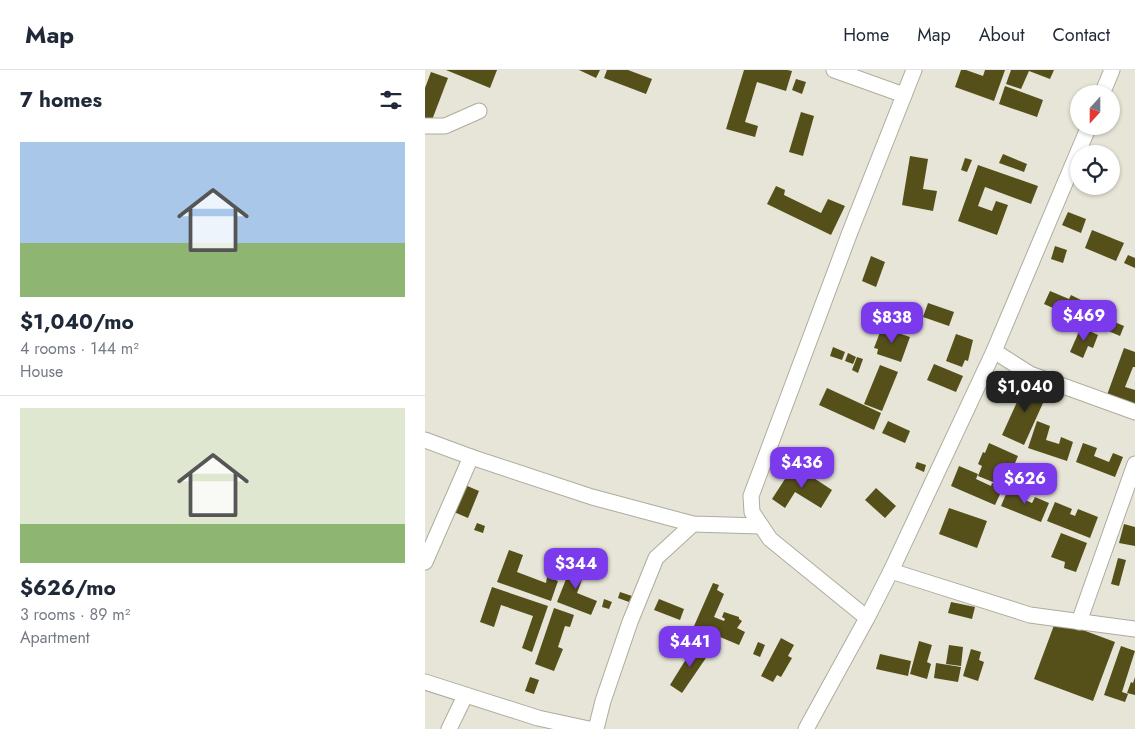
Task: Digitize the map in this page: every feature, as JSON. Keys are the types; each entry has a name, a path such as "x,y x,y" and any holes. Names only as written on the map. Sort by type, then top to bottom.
{"street":[{"path":"834,70 904,94"},
{"path":"867,618 770,539 752,512 751,496 914,70"},
{"path":"1106,85 1112,70"},
{"path":"425,126 445,126 479,110"},
{"path":"805,729 891,572 994,351 1085,135"},
{"path":"994,351 1030,374 1135,412"},
{"path":"425,440 592,497 693,524 760,526"},
{"path":"425,562 471,457"},
{"path":"1079,622 1135,464"},
{"path":"597,729 603,701 630,622 656,558 693,524"},
{"path":"891,572 1030,615 1135,629"},
{"path":"425,682 538,718 589,729"},
{"path":"449,729 465,696"}],"building":[{"path":"446,70 497,70 490,88"},
{"path":"579,70 600,70 596,78"},
{"path":"607,70 628,70 652,79 646,94 604,78"},
{"path":"744,70 792,71 786,91 757,82 745,122 758,126 755,137 726,129"},
{"path":"961,70 983,76 985,70 1005,70 994,101 955,87"},
{"path":"1011,70 1054,70 1050,79 1029,71 1021,89 1006,84"},
{"path":"431,72 448,78 432,120 425,118 425,88"},
{"path":"796,79 806,82 802,94 792,90"},
{"path":"1005,86 1043,100 1037,117 999,104"},
{"path":"801,112 814,116 803,156 789,152"},
{"path":"1003,154 1027,164 1024,172 999,163"},
{"path":"910,156 928,159 923,189 937,191 933,211 902,205"},
{"path":"965,158 972,160 967,172 961,170"},
{"path":"978,165 1038,186 1031,204 985,187 978,206 992,211 996,201 1008,205 997,235 958,221"},
{"path":"776,186 785,190 784,195 821,213 828,199 845,206 831,235 767,204"},
{"path":"1068,212 1086,219 1081,233 1062,225"},
{"path":"1092,230 1124,243 1116,261 1085,248"},
{"path":"1055,246 1067,250 1063,263 1051,259"},
{"path":"1128,255 1135,258 1135,268 1124,263"},
{"path":"871,256 885,262 876,287 862,281"},
{"path":"1050,291 1069,299 1071,295 1085,302 1078,319 1044,304"},
{"path":"928,303 954,312 949,326 923,317"},
{"path":"1089,311 1124,326 1120,336 1085,321"},
{"path":"882,327 891,331 892,327 901,330 901,334 910,337 901,362 877,354 878,349 874,348"},
{"path":"1081,327 1098,335 1093,348 1088,346 1083,358 1070,352"},
{"path":"956,334 973,340 968,361 965,360 962,367 946,361"},
{"path":"833,347 845,352 842,360 830,356"},
{"path":"1124,348 1135,352 1135,367 1133,367 1125,387 1135,390 1135,406 1107,395"},
{"path":"848,353 856,357 853,364 845,361"},
{"path":"857,357 863,359 858,373 852,370"},
{"path":"934,364 963,376 956,392 927,380"},
{"path":"880,365 898,372 882,411 864,404"},
{"path":"1026,382 1048,392 1024,445 1002,435"},
{"path":"827,388 881,413 874,430 819,405"},
{"path":"888,421 910,431 905,443 882,433"},
{"path":"1037,421 1050,426 1046,440 1059,444 1061,437 1073,442 1067,461 1028,448"},
{"path":"989,443 1018,456 1005,487 978,476 982,466 978,464"},
{"path":"1083,443 1097,448 1094,456 1109,462 1113,453 1123,457 1115,477 1076,462"},
{"path":"809,448 831,465 822,478 799,461"},
{"path":"917,462 926,465 924,472 915,468"},
{"path":"794,465 832,490 821,508 795,492 785,508 772,499"},
{"path":"959,466 978,474 976,479 991,486 992,483 1003,488 995,505 951,486"},
{"path":"465,485 479,491 468,518 454,512"},
{"path":"1009,487 1023,493 1021,498 1032,503 1035,497 1049,503 1041,522 1001,506"},
{"path":"876,488 896,506 885,518 865,500"},
{"path":"1055,502 1072,509 1070,514 1075,516 1078,509 1098,517 1090,538 1047,521"},
{"path":"949,508 987,521 977,548 939,534"},
{"path":"477,523 485,526 483,533 474,530"},
{"path":"1124,524 1135,527 1135,546 1119,543"},
{"path":"1061,533 1087,543 1076,572 1064,568 1065,562 1051,557"},
{"path":"509,550 523,555 517,572 546,583 547,577 558,581 551,601 497,582"},
{"path":"1118,558 1126,560 1119,586 1111,584"},
{"path":"574,559 588,564 577,593 597,601 591,615 557,602"},
{"path":"713,583 719,585 717,590 724,594 714,617 724,621 725,619 722,617 724,612 739,617 742,621 737,628 745,632 739,645 694,626"},
{"path":"492,587 548,606 532,652 522,648 533,616 501,605 494,627 480,622"},
{"path":"620,592 632,596 629,602 618,598"},
{"path":"604,599 612,602 609,609 602,607"},
{"path":"659,599 684,609 680,620 654,610"},
{"path":"951,602 975,607 972,619 948,613"},
{"path":"554,608 574,615 570,627 565,626 558,647 563,649 554,671 535,664"},
{"path":"1056,620 1115,642 1093,701 1034,679"},
{"path":"781,638 794,645 788,656 792,658 781,677 777,675 773,682 761,676"},
{"path":"919,641 932,645 927,662 931,664 927,679 910,674"},
{"path":"758,642 765,645 760,657 753,654"},
{"path":"696,643 710,652 682,693 670,685"},
{"path":"949,645 963,647 961,666 946,664"},
{"path":"1121,646 1135,651 1122,692 1128,694 1125,702 1104,695"},
{"path":"971,649 981,652 979,660 984,662 978,681 963,676"},
{"path":"880,654 911,661 908,676 876,669"},
{"path":"936,663 961,667 958,682 934,678"},
{"path":"530,677 539,680 534,694 525,691"},
{"path":"1135,677 1135,695 1127,693"}]}
